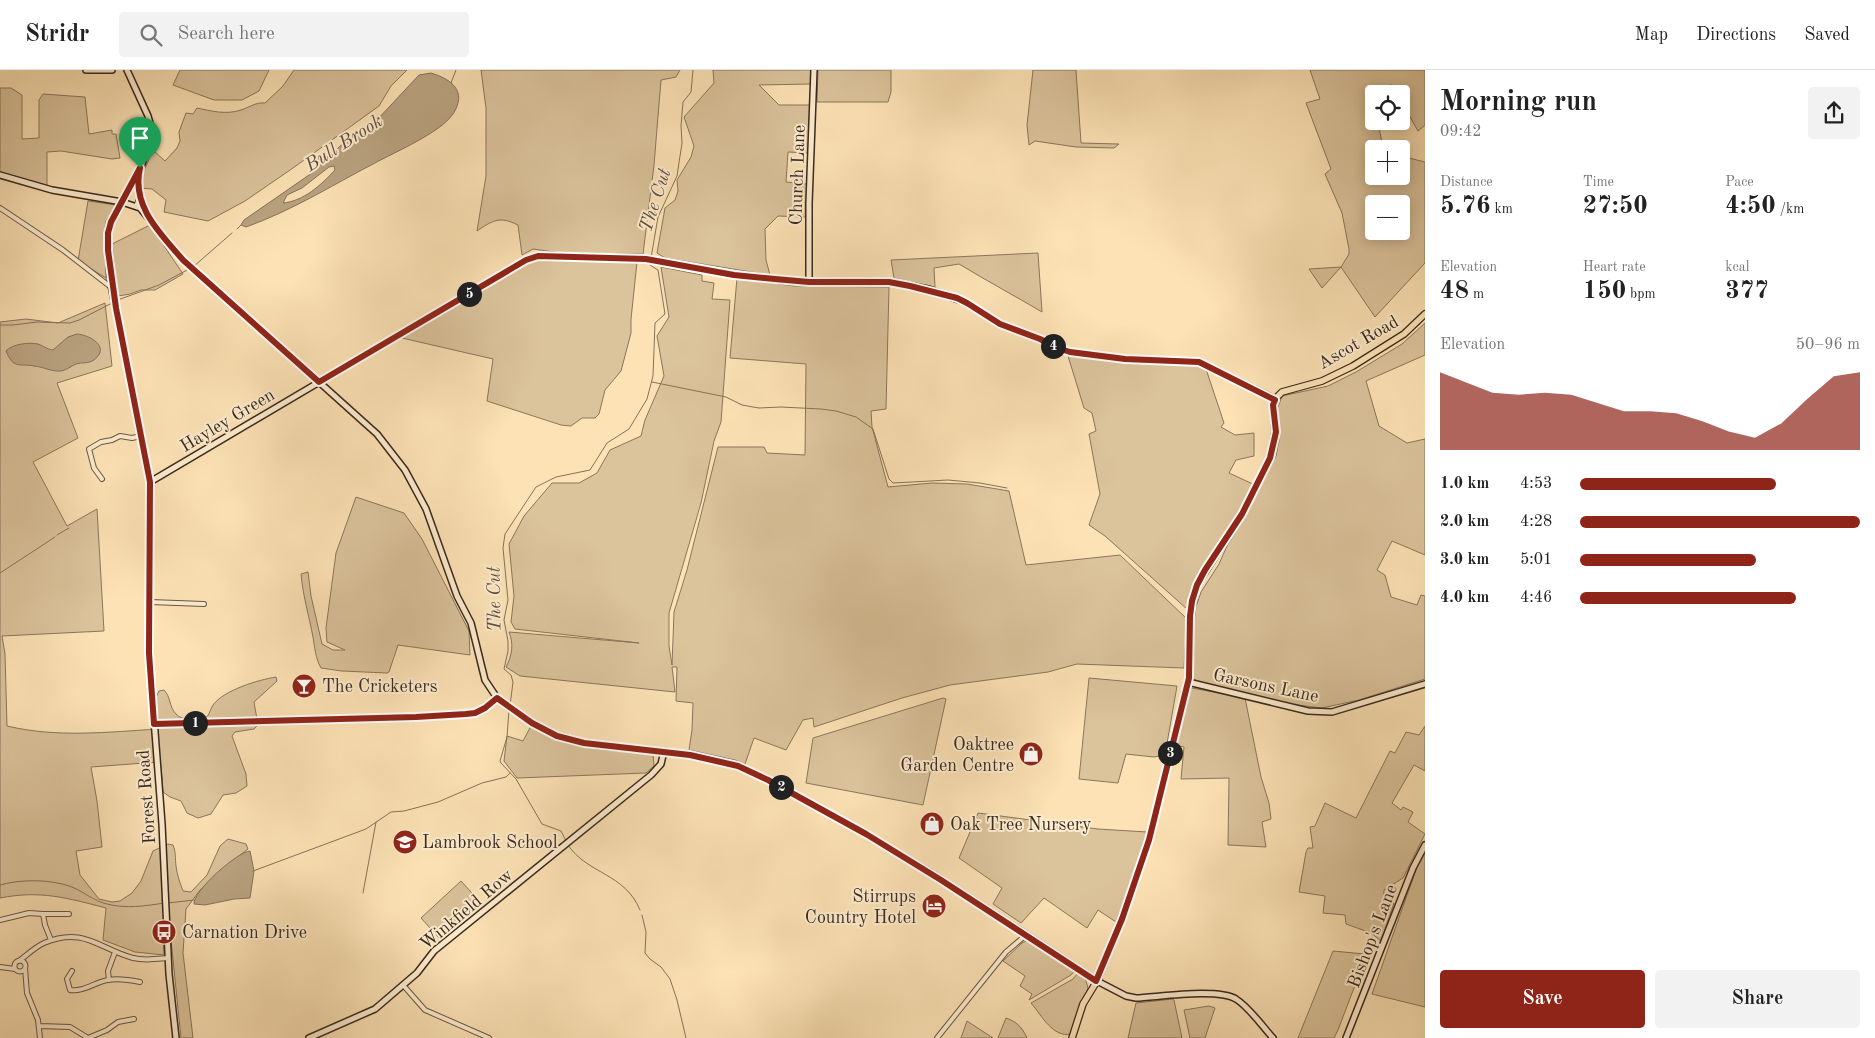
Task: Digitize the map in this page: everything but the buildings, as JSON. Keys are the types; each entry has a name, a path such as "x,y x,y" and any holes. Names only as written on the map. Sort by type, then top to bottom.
{"main road":[{"path":"86,70 112,70"},
{"name":"Forest Road","path":"127,70 145,107 152,130 146,154 140,168 114,214 108,233 108,250 114,301 150,482 149,653 162,824 168,958 176,1038"},
{"name":"Church Lane","path":"809,282 809,203 814,70"},
{"path":"0,175 52,190 122,202 136,206 144,211 166,240 192,267 377,434 405,470 426,509 457,596 471,623 485,680 497,698 532,723 557,736 584,743 664,751 738,766 768,780 866,834 941,880 1096,981 1126,996 1136,998 1205,994 1230,996 1242,1005 1274,1038"},
{"name":"Hayley Green","path":"150,482 526,260 538,256 651,260 734,275 809,282 889,282 928,289 962,300 1000,324 1070,352 1125,359 1199,362 1275,400"},
{"name":"Ascot Road","path":"1275,400 1282,392 1322,381 1352,366 1404,334 1425,314"},
{"path":"1072,1038 1083,1004 1096,981 1122,919 1149,840 1188,680 1190,616 1197,585 1242,514 1270,458 1276,432 1273,405 1275,400"},
{"name":"Garsons Lane","path":"1188,680 1308,711 1332,712 1425,684"},
{"name":"Winkfield Row","path":"309,1038 375,1009 417,973 434,951 651,775 661,764 664,751"},
{"name":"Bishop's Lane","path":"1346,1038 1413,868 1425,845"}],"street":[{"path":"136,206 137,182 140,168"},
{"path":"138,194 144,211"},
{"path":"0,208 63,250 112,288"},
{"path":"102,479 94,468 89,449 101,442 120,436 132,438 141,436"},
{"path":"150,602 204,604"},
{"path":"154,724 466,714 475,713 485,708 497,698"},
{"path":"0,920 29,913 69,914"},
{"path":"43,914 51,940"},
{"path":"937,1038 1006,952 1026,936"},
{"path":"1,967 15,964 43,943 63,937 82,937 100,943 114,952 135,959 168,958"},
{"path":"1,967 22,971 31,952"},
{"path":"109,980 108,970 114,952"},
{"path":"19,960 25,966 27,993 40,1026 40,1038"},
{"path":"15,964 16,970 26,980"},
{"path":"72,971 67,979 70,990 82,989 109,980 140,982"},
{"path":"403,985 425,1010 489,1038"},
{"path":"40,1026 70,1027 88,1038 107,1030 118,1022 134,1019"}],"shaded area":[{"path":"180,70 269,70 259,91 242,100 214,100 173,85"},
{"path":"294,70 407,70 391,86 379,106 245,201 208,221 164,212 166,200 152,189 140,188 143,173 153,150 165,161 177,148 180,141 179,132 186,113 193,114 197,108 230,112 265,103 283,86"},
{"path":"481,70 680,70 676,77 661,80 654,165 643,254 561,253 533,249 522,255 518,225 512,222 497,220 477,231 486,176 486,108"},
{"path":"713,70 811,70 811,84 759,85 779,105 810,105 808,153 788,152 786,182 808,184 806,217 778,216 765,229 766,260 770,275 665,258 657,253 665,208 675,200 678,191 677,180 691,157 694,146 684,117 714,83"},
{"path":"818,70 891,70 891,92 888,102 817,102"},
{"path":"1033,70 1076,70 1081,143 1119,144 1114,148 1076,147 1035,141 1029,145 1027,125"},
{"path":"1310,70 1425,70 1425,125 1418,131 1410,117 1410,85 1365,85 1365,130 1380,130 1381,140 1365,140 1365,185 1410,185 1410,158 1425,162 1425,263 1375,317 1341,267 1349,254 1342,213 1325,174 1331,169 1306,103 1320,99"},
{"path":"431,73 445,79 455,87 459,99 453,114 447,121 416,142 295,206 246,227 241,225 244,220 309,175 351,136 376,121 419,75","holes":["334,166 335,170 318,187 305,196 283,203 287,195 302,188 329,167"]},
{"path":"0,88 11,88 22,95 22,139 39,138 39,100 43,94 85,97 89,134 112,130 112,134 116,134 120,158 112,159 61,151 47,152 47,186 0,172"},
{"path":"88,201 117,205 106,221 104,232 106,278 78,261"},
{"path":"150,225 183,274 155,290 141,290 118,296 112,244"},
{"path":"1038,253 1042,312 959,264 934,268 935,287 894,278 891,260"},
{"path":"536,258 637,262 631,333 621,371 605,390 599,414 595,418 582,418 571,426 561,425 487,401 493,359 402,338"},
{"path":"661,267 702,275 702,281 714,283 712,299 730,300 721,422 714,441 701,503 669,613 669,646 672,665 674,612 687,570 718,447 764,447 767,453 805,455 806,364 730,358 737,278 794,286 889,287 886,409 871,411 872,427 888,487 932,483 967,484 1009,491 1026,565 1120,555 1187,619 1184,668 1077,664 1048,672 950,685 902,698 814,727 813,718 803,720 786,750 754,738 745,764 689,750 693,703 676,701 677,667 672,667 675,692 520,676 506,667 512,650 509,632 639,643 515,629 511,622 514,596 509,544 524,516 552,483 579,483 597,473 610,450 641,436 645,420 664,376 657,336 669,317"},
{"path":"1341,267 1322,288 1309,269"},
{"path":"105,303 112,366 57,383 78,438 33,462 67,526 97,509 104,631 2,636 5,654 7,726 26,730 64,733 102,733 159,729 156,697 159,691 164,690 178,716 199,720 207,717 213,705 233,690 276,677 277,681 254,702 258,725 254,729 235,732 232,736 246,774 247,786 236,793 223,795 211,814 198,818 187,813 181,801 163,792 161,766 158,762 91,767 102,847 76,851 80,875 99,899 112,902 120,901 132,893 141,881 153,851 168,844 173,845 174,848 177,873 183,891 191,892 207,875 220,846 228,839 246,844 248,849 200,890 186,909 183,953 193,1038 181,1038 170,930 163,931 164,955 135,952 103,940 106,908 54,896 28,895 0,898 0,322 26,319 58,323"},
{"path":"1425,323 1425,355 1366,381 1379,426 1407,443 1425,439 1425,555 1392,541 1377,570 1385,575 1391,597 1417,605 1421,595 1425,596 1425,679 1359,700 1322,708 1290,704 1198,682 1193,678 1193,629 1196,607 1201,592 1219,564 1276,456 1279,441 1277,410 1282,396 1328,386 1356,372 1402,344"},
{"path":"77,334 97,342 100,346 99,355 92,361 76,364 63,370 54,371 14,363 6,351 16,345 30,343 53,350 68,337"},
{"path":"1068,356 1205,366 1224,423 1221,427 1235,435 1254,433 1254,456 1236,460 1229,473 1255,485 1240,518 1203,573 1187,609 1105,536 1089,525 1100,494 1089,434 1096,431 1092,413 1084,408"},
{"path":"356,497 404,513 422,539 469,631 470,655 398,645 387,673 321,668 316,652 301,574 308,572 311,596 322,644 333,650 345,650 327,642 326,628 336,553"},
{"path":"1089,678 1177,686 1165,755 1154,757 1126,754 1118,783 1079,779"},
{"path":"1192,688 1245,698 1261,777 1269,803 1271,819 1262,822 1266,847 1228,845 1229,778 1181,779 1184,747 1176,745 1189,690"},
{"path":"943,698 946,699 923,805 806,783 813,738"},
{"path":"531,726 545,734 574,745 653,754 654,766 646,773 517,778 504,761 507,736 523,741"},
{"path":"1425,726 1425,771 1414,765 1392,803 1401,810 1403,807 1413,812 1408,822 1425,834 1403,878 1384,890 1383,902 1394,903 1381,941 1371,933 1346,924 1345,915 1323,913 1325,896 1299,892 1306,852 1308,848 1313,848 1310,827 1315,826 1325,803 1356,818 1390,751 1395,753 1406,732 1419,735"},
{"path":"978,813 1098,829 1147,832 1145,845 1116,922 1098,910 1087,928 1044,898 1021,923 993,904 1002,888 959,858"},
{"path":"1425,848 1425,1007 1372,994"},
{"path":"250,851 254,871 250,898 205,905 194,904 200,890 217,873 236,858"},
{"path":"461,881 481,903 441,940 421,918"},
{"path":"1028,940 1075,970 1071,975 1029,1000 1032,994 1020,986 1025,976 1003,961 1022,943"},
{"path":"1333,951 1365,954 1362,967 1338,1030 1334,1038 1298,1038"},
{"path":"1078,973 1085,978 1088,988 1071,1034 1059,1033 1048,1025 1031,1003 1073,979"},
{"path":"1173,999 1182,1038 1128,1038 1136,1003"},
{"path":"1209,1006 1215,1008 1205,1038 1190,1038 1184,1010"},
{"path":"1006,1018 1019,1025 1027,1038 998,1038"},
{"path":"967,1021 993,1038 961,1038"}],"waterway":[{"name":"Bull Brook","path":"451,83 456,70"},
{"name":"The Cut","path":"651,258 658,217 677,176 682,143 683,102 691,92 693,70"},
{"name":"Bull Brook","path":"237,229 241,225"},
{"name":"Bull Brook","path":"193,267 232,233"},
{"name":"The Cut","path":"510,706 513,682 511,675 504,669 508,651 504,620 508,600 503,548 505,534 536,487 556,477 590,470 607,443 629,429 647,399 653,376 655,323 665,314 658,270 650,265 650,262"},
{"name":"Bull Brook","path":"115,301 159,285 189,269"},
{"name":"Bull Brook","path":"0,325 37,322 70,323 112,303"},
{"path":"652,382 726,397 742,405 759,408 821,409 856,417 873,429 889,479 893,483 948,480 1007,488"},
{"path":"57,535 69,528"},
{"path":"0,573 55,537"},
{"name":"The Cut","path":"509,710 507,737 500,761 516,779 542,824 561,831 566,841"},
{"path":"253,871 366,829 391,812 404,811 438,802 482,783 506,777 510,773"},
{"path":"363,893 376,822"},
{"name":"The Cut","path":"568,845 585,862 625,888 640,910"},
{"path":"0,885 26,881 46,881 64,884 98,901 114,906 164,903"},
{"path":"168,903 194,900"},
{"name":"The Cut","path":"642,915 646,932 645,953 661,967 670,979 686,1038"}],"place":[{"name":"The Cricketers","path":"304,686"},
{"name":"Oaktree Garden Centre","path":"1031,754"},
{"name":"Oak Tree Nursery","path":"932,824"},
{"name":"Lambrook School","path":"405,842"},
{"name":"Stirrups Country Hotel","path":"934,906"},
{"name":"Carnation Drive","path":"164,932"}],"route":[{"path":"140,168 137,182 138,194 144,211 166,240 183,260 319,382 526,260 538,256 551,256 646,259 734,275 809,282 889,282 928,289 957,298 1011,330 1040,339 1070,352 1125,359 1199,362 1275,400 1273,405 1276,432 1270,458 1258,485 1235,527 1205,570 1197,585 1192,601 1189,678 1149,840 1122,919 1096,981 941,880 866,834 768,780 738,766 690,755 584,743 557,736 532,723 497,698 485,708 475,713 466,714 154,724 149,653 150,482 111,285 108,250 108,233 114,214 140,168"}]}
